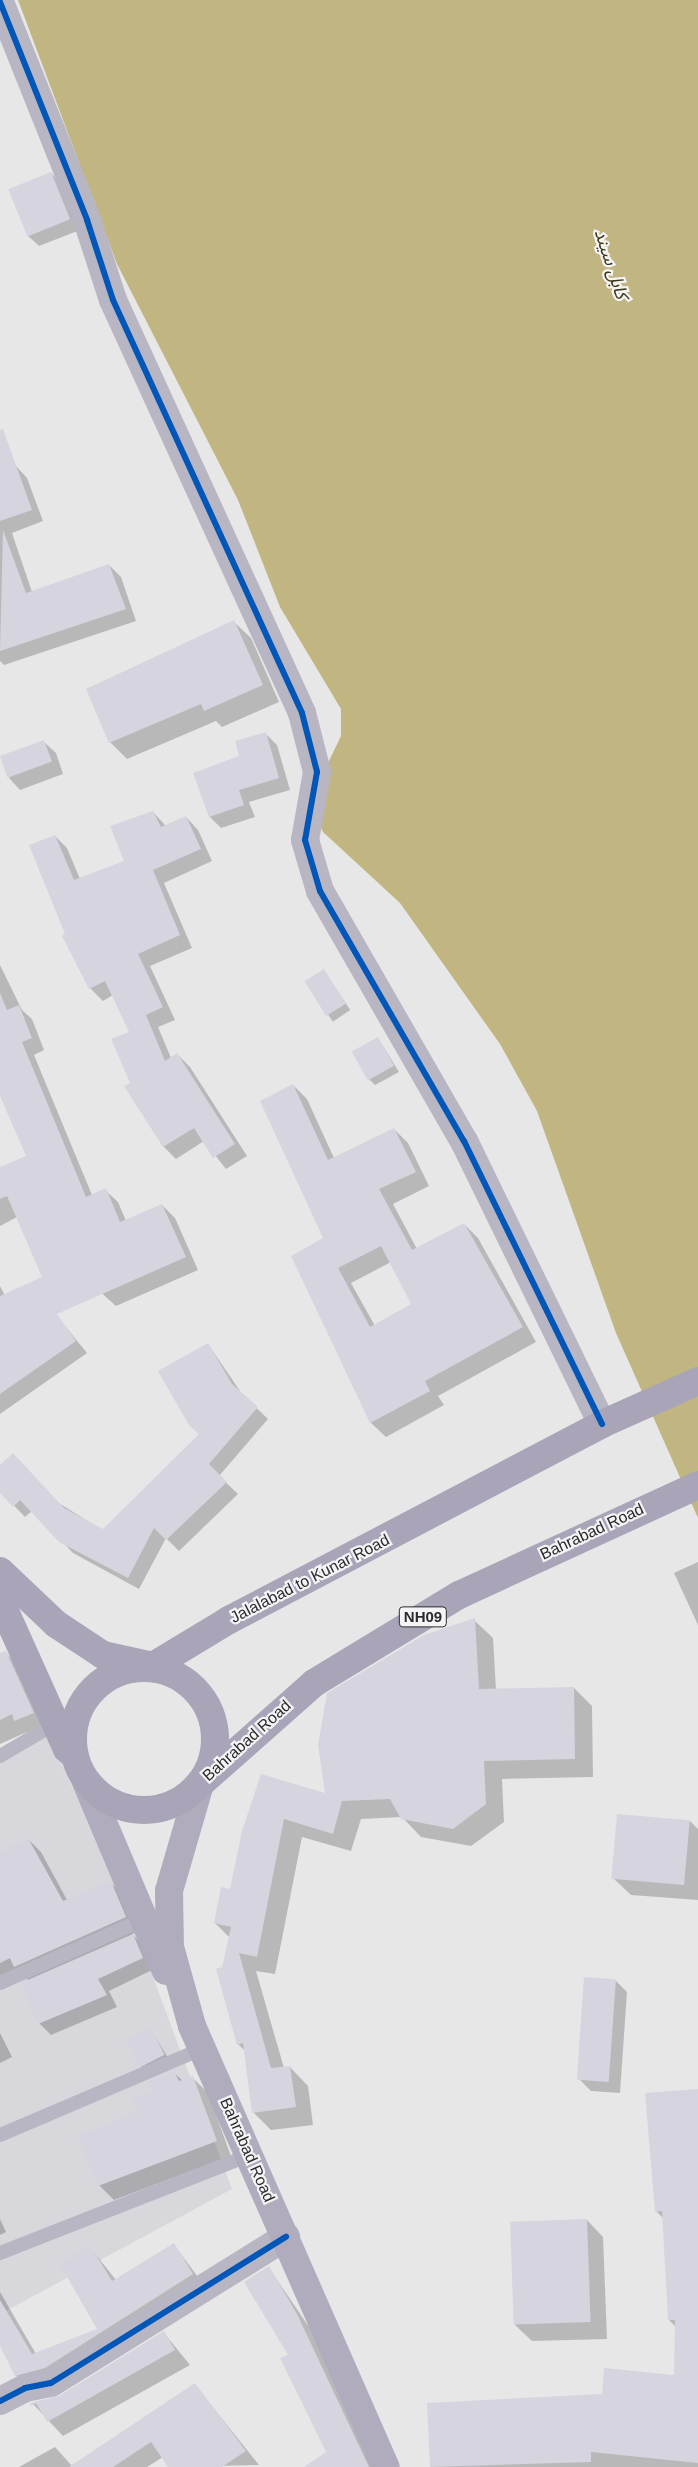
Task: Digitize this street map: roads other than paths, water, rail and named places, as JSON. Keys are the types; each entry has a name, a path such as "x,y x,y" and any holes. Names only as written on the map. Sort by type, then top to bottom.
{"main road":[{"name":"Jalalabad to Kunar Road","path":"153,1666 229,1620 602,1424 698,1382"},
{"name":"Bahrabad Road","path":"386,2467 197,2038 170,1947 169,1891 200,1784 323,1677 459,1595 686,1490"},
{"name":"NH09","path":"0,1571 56,1624 103,1655 153,1666 191,1686 213,1722 210,1765 200,1784 171,1805 143,1811 102,1797 86,1782 74,1755 55,1724 0,1600"},
{"name":"NH09","path":"74,1755 78,1710 91,1691 108,1677 153,1666"},
{"path":"86,1782 142,1920 197,2038"}],"street":[{"path":"0,2 87,220 113,300 302,713 316,772 305,840 320,891 464,1141 602,1424"},
{"path":"0,2401 25,2388 51,2383 286,2238"}],"lane":[{"path":"0,1756 55,1724"},
{"path":"0,1983 142,1920"},
{"path":"0,2135 197,2038"},
{"path":"0,2253 250,2155"}],"water":[{"name":"کابل سيند","path":"18,0 698,0 698,1518 616,1333 537,1111 500,1044 400,903 323,832 317,819 327,765 341,736 341,709 280,607 238,500 117,264"}]}
